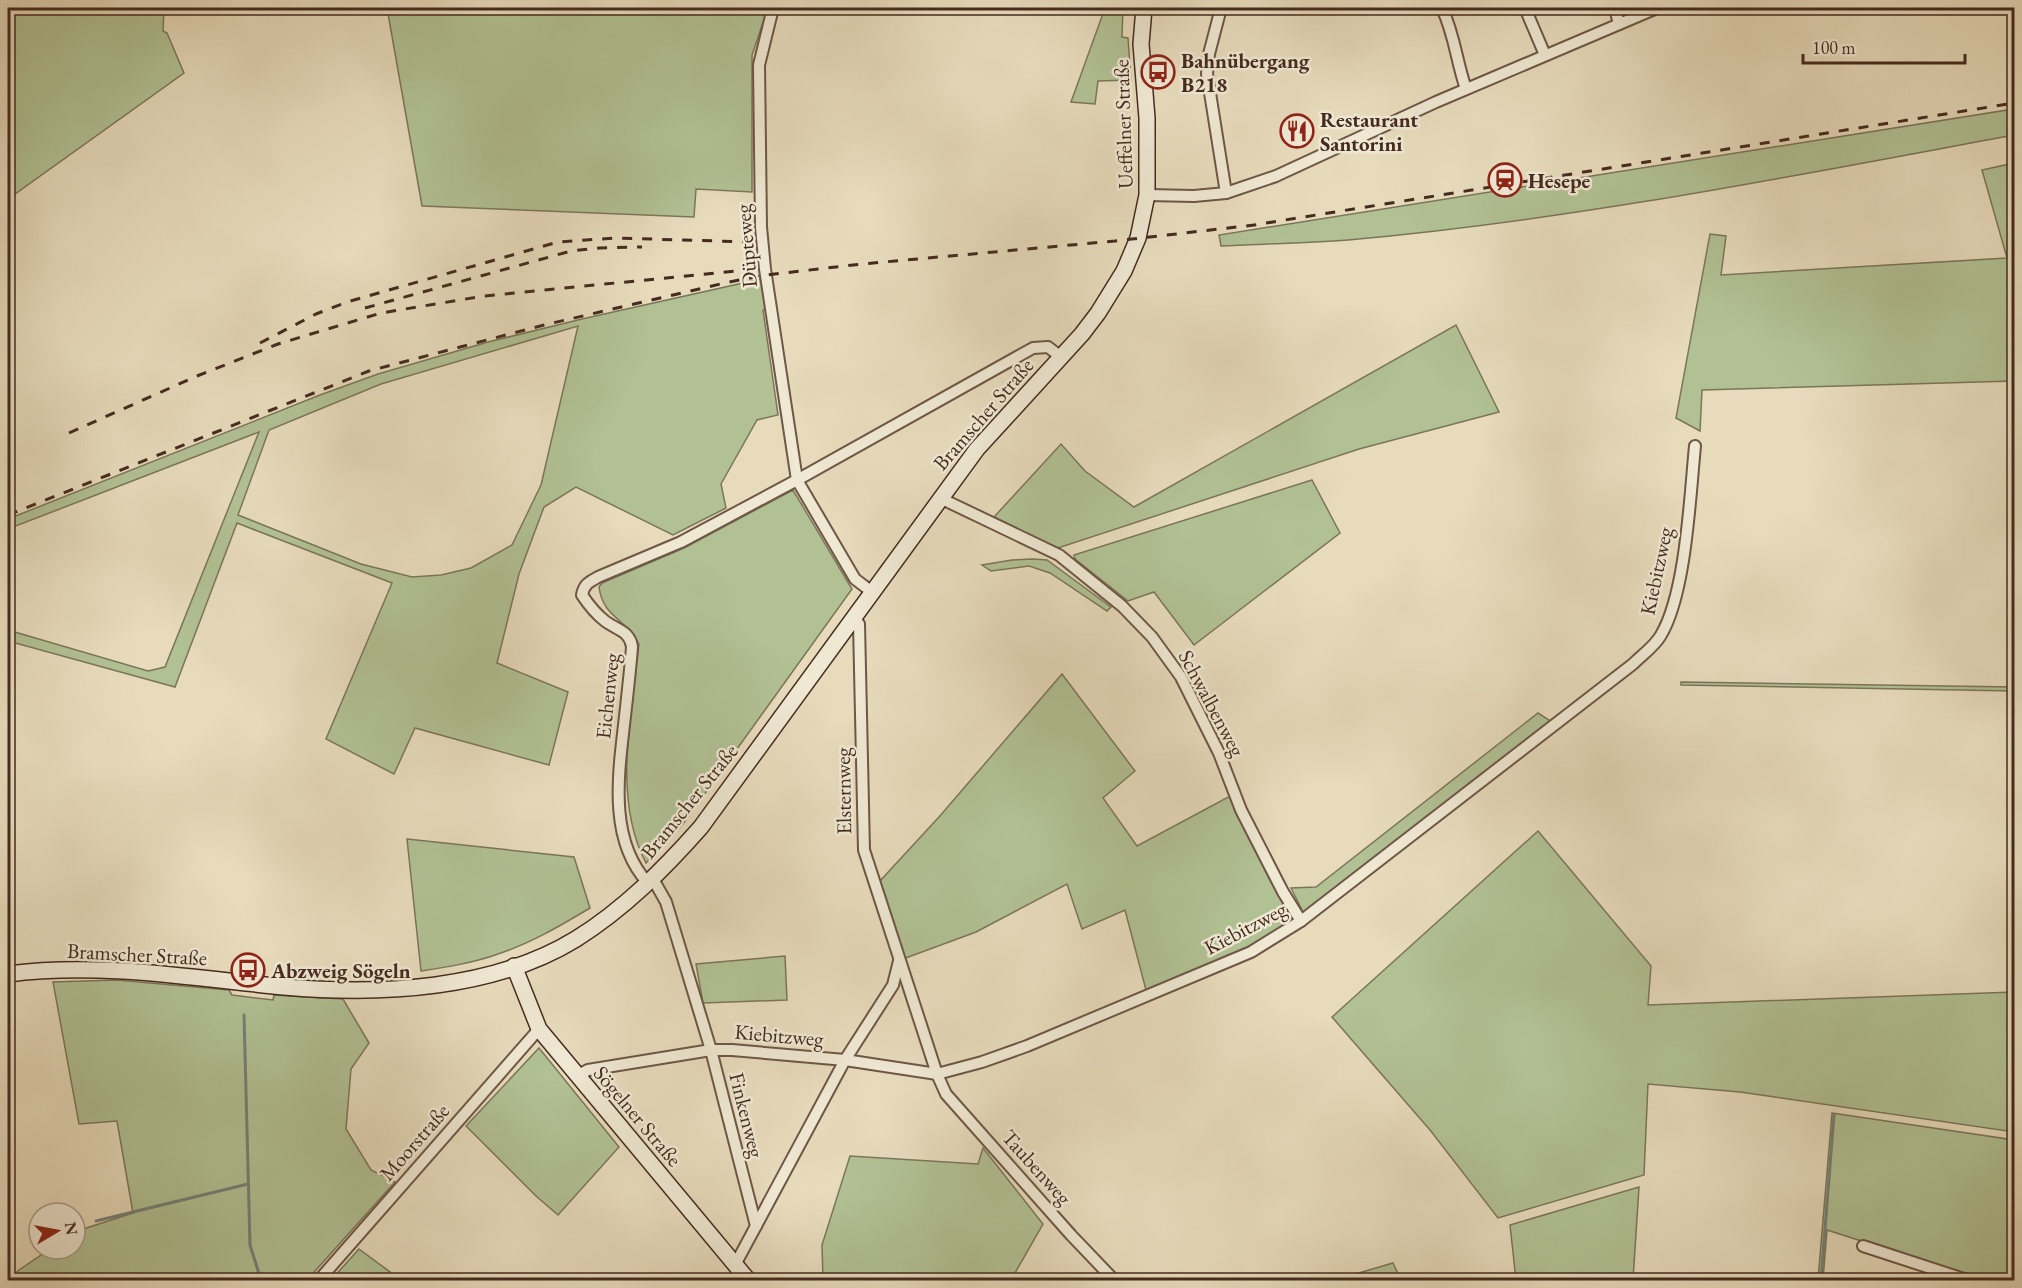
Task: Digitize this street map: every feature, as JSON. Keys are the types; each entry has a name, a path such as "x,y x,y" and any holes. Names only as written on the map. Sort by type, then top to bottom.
{"street":[{"name":"Düpteweg","path":"773,8 759,65 761,227 765,269 797,480"},
{"name":"Ueffelner Straße","path":"1138,238 1147,195 1147,118 1141,44 1143,8"},
{"path":"1221,8 1209,54 1207,74 1226,193"},
{"path":"1442,8 1453,33 1457,59 1466,89"},
{"path":"1525,8 1545,55"},
{"path":"1615,8 1619,24"},
{"path":"1147,195 1194,196 1226,193 1276,176 1466,89 1657,8"},
{"name":"Bramscher Straße","path":"8,974 76,970 141,971 284,987 351,991 421,987 463,980 514,966 547,954 575,939 622,907 701,827 940,498 998,425 1082,334 1103,305 1133,254 1138,238"},
{"name":"Eichenweg","path":"650,881 638,872 622,830 620,815 618,778 631,639 606,621 587,602 582,595 583,587 588,582 681,542 1033,348 1048,347 1061,357"},
{"name":"Kiebitzweg","path":"577,1076 588,1070 711,1050 845,1060 937,1074 982,1062 1027,1046 1251,952 1301,921 1633,664 1660,637 1668,623 1681,566 1695,446"},
{"path":"797,480 855,579 872,592"},
{"name":"Schwalbenweg","path":"940,498 1059,555 1122,606 1152,637 1180,677 1219,753 1247,820 1283,892 1301,921"},
{"name":"Elsternweg","path":"854,618 859,624 864,850 937,1074"},
{"name":"Finkenweg","path":"650,881 666,902 711,1050 756,1226"},
{"path":"735,1265 845,1060 893,985 900,960"},
{"name":"Sögelner Straße","path":"514,966 539,1029 748,1281"},
{"name":"Moorstraße","path":"319,1281 539,1029"},
{"name":"Taubenweg","path":"937,1074 946,1094 1114,1281"},
{"path":"1863,1246 1967,1281"}],"green space":[{"path":"8,8 164,8 163,31 167,33 184,73 8,199"},
{"path":"387,8 768,8 752,55 752,192 696,189 694,217 422,206"},
{"path":"1105,8 1123,8 1122,37 1128,38 1131,80 1098,81 1095,104 1071,102"},
{"path":"2014,109 2014,135 1599,209 1348,240 1221,246 1219,235"},
{"path":"2014,163 2014,381 1702,390 1700,431 1676,418 1710,234 1726,236 1721,275 2007,258 1982,170"},
{"path":"761,279 768,309 763,310 778,415 757,420 721,484 726,508 673,535 576,487 544,507 519,574 497,663 568,692 549,765 415,728 394,774 326,739 392,583 237,523 175,687 8,641 8,630 148,671 165,667 259,432 8,529 8,519 378,374 488,342","holes":["578,326 541,485 512,545 471,568 441,575 412,577 361,564 238,515 269,430 381,384"]},
{"path":"1456,325 1499,412 1359,449 1055,549 994,517 1061,444 1085,471 1134,507"},
{"path":"1312,480 1340,533 1194,645 1154,592 1128,601 1075,559 1074,555"},
{"path":"793,490 852,589 683,824 646,863 636,838 627,784 629,726 639,644 628,628 605,605 599,587 602,583 684,548"},
{"path":"1033,559 1047,560 1111,607 1107,611 1050,573 1029,566 991,571 982,565"},
{"path":"1062,674 1135,771 1103,798 1137,846 1232,795 1297,921 1255,945 1146,990 1125,910 1082,929 1067,884 976,932 903,959 880,881 939,817"},
{"path":"1681,682 2014,687 2014,691 1681,685"},
{"path":"1538,713 1552,722 1305,916 1291,888 1316,887"},
{"path":"1538,831 1651,966 1648,1005 2014,992 2014,1132 1740,1092 1648,1084 1644,1175 1498,1218 1430,1130 1332,1017"},
{"path":"407,839 574,857 590,908 545,934 510,950 470,962 421,971"},
{"path":"785,956 787,1000 703,1003 696,964"},
{"path":"116,980 229,990 232,995 273,1000 274,995 343,999 369,1043 351,1069 346,1129 371,1170 395,1182 307,1280 8,1280 32,1261 87,1261 87,1228 133,1213 117,1121 79,1124 53,982"},
{"path":"539,1048 619,1147 558,1215 466,1126"},
{"path":"1832,1113 2014,1140 2014,1280 1983,1280 1827,1230 1823,1280 1818,1280"},
{"path":"983,1148 1043,1224 1011,1280 823,1280 822,1245 850,1156 978,1164"},
{"path":"1639,1187 1633,1280 1516,1280 1510,1225"},
{"path":"359,1249 401,1280 331,1280"},
{"path":"1393,1263 1401,1280 1335,1280"}],"waterway":[{"path":"244,1015 250,1245 261,1280"},
{"path":"1821,1280 1834,1115"},
{"path":"96,1221 248,1184"}],"railway":[{"path":"8,515 369,371 544,325 729,282 766,275 862,264 1115,241 1254,225 2014,103"},
{"path":"260,343 316,314 347,302 558,242 615,238 752,242"},
{"path":"365,308 571,251 642,247"},
{"path":"69,433 197,376 278,344 381,313 484,296 757,269"}],"place":[{"name":"Bahnübergang B218","path":"1158,72"},
{"name":"Restaurant Santorini","path":"1297,131"},
{"name":"Hesepe","path":"1505,180"},
{"name":"Abzweig Sögeln","path":"248,970"}]}
